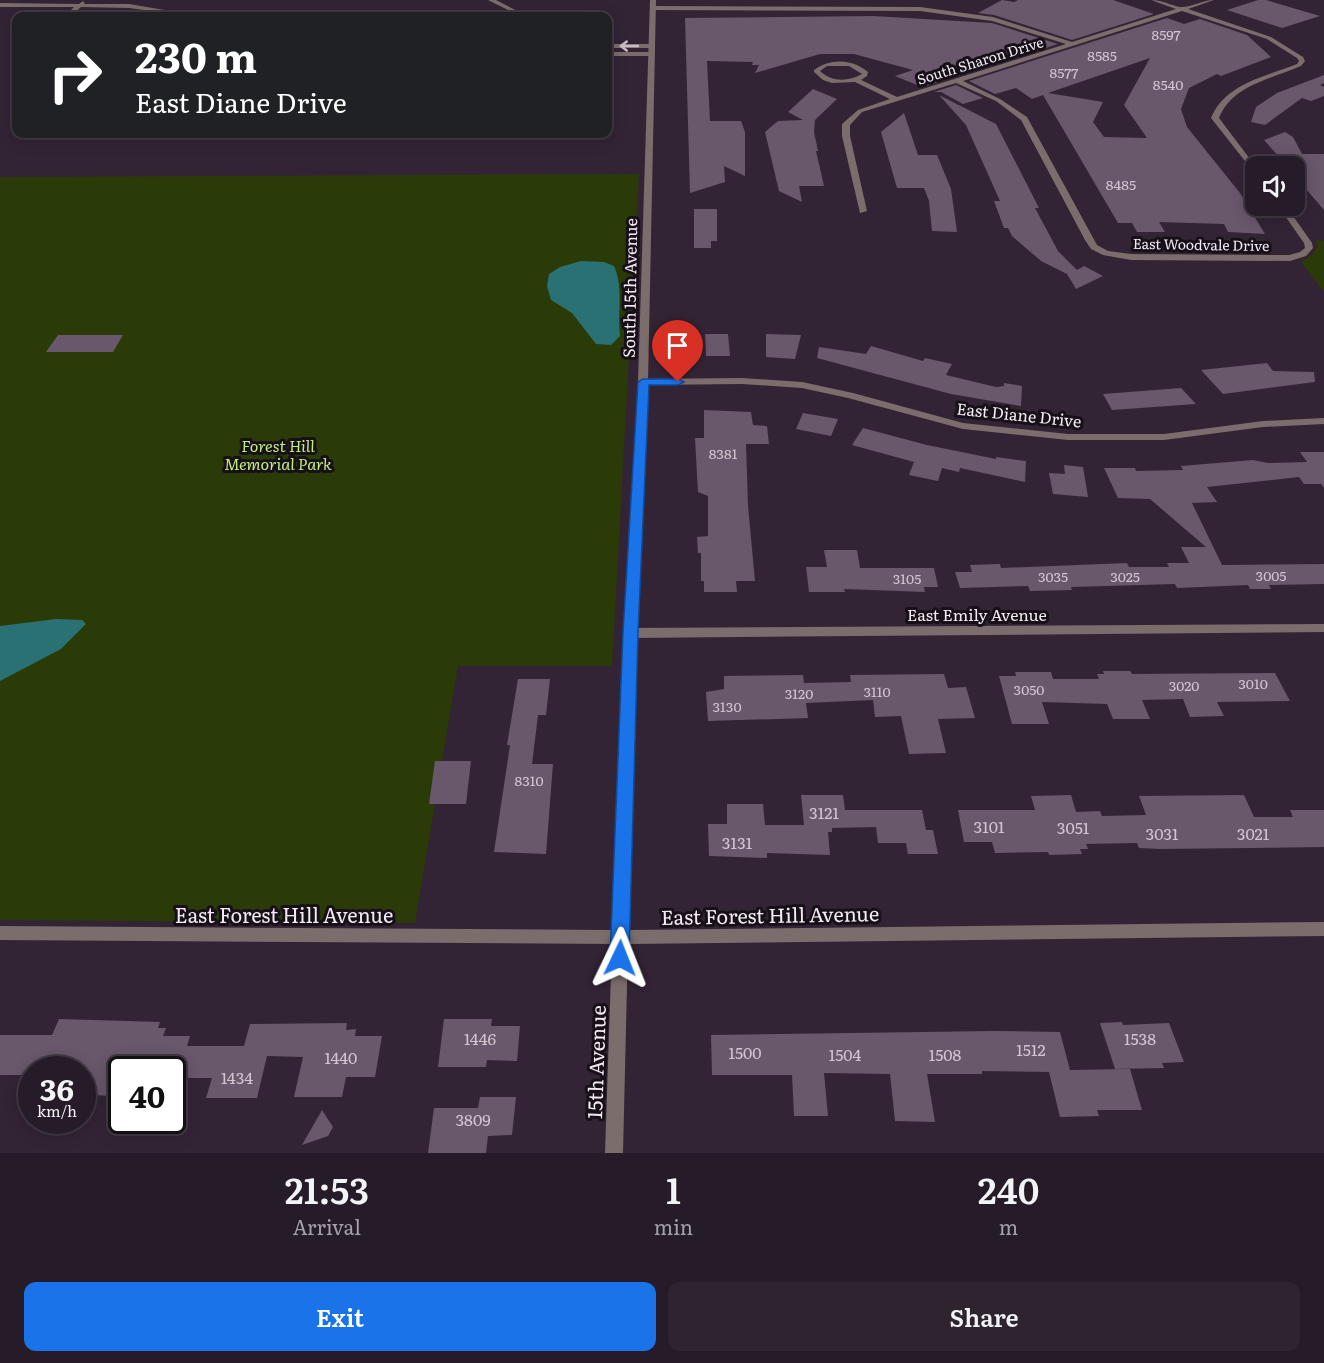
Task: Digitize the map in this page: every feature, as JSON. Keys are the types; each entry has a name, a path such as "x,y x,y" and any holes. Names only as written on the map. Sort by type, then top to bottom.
{"street":[{"path":"490,0 516,12"},
{"path":"1154,0 1279,42 1297,53 1302,60 1291,69 1230,93 1218,106 1215,118 1245,158"},
{"name":"South Sharon Drive","path":"863,211 846,136 846,124 860,111 1210,0"},
{"path":"0,5 83,2 170,12"},
{"path":"653,4 946,9 993,20 1073,44"},
{"name":"South 15th Avenue","path":"620,937 630,633 643,382 653,4"},
{"path":"612,46 650,50"},
{"path":"612,54 650,50"},
{"path":"856,80 862,78 865,72 850,64 826,64 816,71 826,79 856,80 895,99"},
{"name":"East Woodvale Drive","path":"956,80 998,100 1024,119 1089,240 1094,247 1106,253 1131,257 1290,258 1307,252 1308,243 1289,216"},
{"name":"East Diane Drive","path":"643,382 742,381 802,386 849,395 963,426 1068,437 1164,437 1263,424 1324,421"},
{"name":"East Emily Avenue","path":"630,633 1324,628"},
{"name":"East Forest Hill Avenue","path":"0,933 620,937 1324,929"},
{"name":"15th Avenue","path":"614,1153 620,937"}],"green space":[{"name":"Forest Hill Memorial Park","path":"639,174 612,666 458,666 415,923 0,920 0,177"},
{"path":"1315,240 1324,241 1324,292 1301,262 1312,255 1318,245"}],"shaded area":[{"path":"581,261 604,262 614,266 617,274 620,291 620,336 611,345 596,344 572,313 551,300 547,286 549,274 560,267"},
{"path":"56,619 82,620 86,624 61,649 0,681 0,626"}],"building":[{"path":"1002,0 1014,2 1018,0 1113,0 1154,14 1072,40 994,15 978,13"},
{"path":"1258,0 1266,0 1320,16 1282,28 1227,10"},
{"path":"873,16 992,23 1058,44 922,87 895,76 913,70 854,54 820,54 755,73 759,65 752,65 753,62 707,61 710,121 741,121 745,132 745,176 724,166 725,182 690,193 685,18"},
{"path":"1167,18 1184,24 1200,19 1247,35 1271,57 1221,76 1217,74 1189,88 1181,109 1187,127 1245,201 1245,216 1254,216 1265,234 1228,232 1224,224 1159,222 1165,232 1137,232 1132,223 1118,223 1043,95 1032,99 1016,88 995,94 969,81","holes":["1150,58 1124,105 1147,138 1104,137 1093,122 1103,102 1048,93"]},
{"path":"1324,75 1324,83 1320,85 1324,87 1324,96 1311,101 1302,98 1265,125 1251,122 1256,107 1277,93"},
{"path":"956,85 983,98 963,104 941,92 934,92"},
{"path":"813,89 837,99 815,120 814,132 818,151 816,151 824,186 799,186 802,202 779,191 765,132 778,121 803,120 788,112"},
{"path":"939,95 996,124 1039,208 1035,208 1058,251 1077,270 1084,266 1103,276 1076,289 1067,274 1041,261 1012,236 1008,228 1004,228 994,201 1000,201 966,125"},
{"path":"904,113 918,155 937,155 951,189 957,232 932,231 929,201 924,188 897,188 881,132"},
{"path":"1285,132 1293,137 1302,154 1324,154 1324,210 1305,188 1305,156 1278,156 1264,140"},
{"path":"694,209 717,209 717,241 711,241 711,248 694,248"},
{"path":"705,334 728,334 730,356 706,356"},
{"path":"766,334 801,335 795,359 766,357"},
{"path":"58,335 123,335 113,352 46,352"},
{"path":"871,346 923,361 925,358 952,364 946,375 996,387 1004,386 1004,383 1022,386 1021,406 951,394 817,358 819,347 866,354"},
{"path":"1267,363 1273,371 1314,372 1315,382 1223,394 1201,370"},
{"path":"1181,388 1196,404 1112,410 1103,394"},
{"path":"704,410 751,412 753,425 767,426 769,444 746,444 748,506 755,581 736,581 737,592 704,592 704,581 701,581 701,553 698,553 697,537 708,536 708,496 698,492 695,438 704,438"},
{"path":"803,413 838,419 831,436 796,429"},
{"path":"863,428 927,445 996,459 996,457 1026,461 1025,482 960,468 959,472 942,468 938,481 909,475 914,462 852,445"},
{"path":"1300,452 1324,452 1324,488 1321,484 1304,484 1299,477 1207,487 1217,502 1192,503 1222,565 1324,564 1324,584 1269,585 1271,589 1250,589 1248,585 1177,588 1175,584 1071,587 1072,590 1030,591 1028,586 960,588 955,572 972,572 970,565 1000,564 1001,568 1127,563 1129,567 1169,567 1167,563 1189,563 1181,547 1206,547 1150,499 1118,498 1104,468 1135,468 1136,471 1183,470 1181,466 1253,460 1268,463 1307,462"},
{"path":"1064,465 1083,467 1088,497 1053,494 1049,473 1065,474"},
{"path":"824,550 857,550 860,568 934,568 938,587 924,587 925,592 844,589 845,592 809,592 806,567 827,567"},
{"path":"1103,671 1130,671 1132,674 1275,673 1290,701 1217,702 1224,716 1190,717 1183,699 1142,700 1150,719 1113,719 1107,704 1042,702 1049,724 1012,724 999,676 1016,676 1015,672 1051,672 1053,679 1099,679 1097,674 1104,674"},
{"path":"944,674 948,688 966,687 975,718 938,719 946,753 909,754 901,716 875,717 873,700 806,703 808,718 708,721 706,692 724,689 724,676 803,675 804,683 851,682 850,675"},
{"path":"518,679 550,679 546,715 538,715 532,764 553,764 546,854 494,852 510,745 507,745"},
{"path":"435,761 471,761 466,804 429,804"},
{"path":"801,795 843,795 845,810 922,810 926,830 933,830 938,854 908,854 906,843 878,843 876,827 832,828 832,832 828,832 830,855 767,853 767,858 709,856 708,824 727,824 727,804 763,804 765,825 804,825"},
{"path":"1071,795 1076,812 1100,811 1102,816 1146,815 1139,796 1244,795 1254,817 1293,817 1290,810 1324,810 1324,847 1160,849 1139,848 1137,843 1086,844 1088,849 1080,849 1082,854 1049,855 1048,852 995,853 992,842 964,842 958,810 1035,810 1031,796"},
{"path":"59,1019 160,1022 158,1028 166,1028 163,1036 190,1036 187,1046 244,1046 250,1024 347,1023 346,1030 356,1029 355,1036 382,1036 375,1077 346,1077 342,1097 294,1097 303,1057 267,1056 257,1098 206,1098 212,1078 186,1078 186,1056 108,1056 108,1096 96,1095 96,1056 18,1056 18,1075 0,1075 0,1035 52,1035"},
{"path":"444,1019 492,1019 491,1026 520,1026 517,1061 487,1060 486,1067 438,1067"},
{"path":"1122,1022 1123,1025 1169,1023 1184,1062 1162,1063 1164,1068 1115,1069 1100,1023"},
{"path":"1060,1032 1070,1070 1130,1069 1142,1110 1097,1110 1099,1116 1060,1117 1049,1072 982,1071 982,1074 927,1074 935,1122 895,1121 890,1074 824,1073 828,1116 794,1116 792,1075 712,1075 711,1035"},
{"path":"480,1097 516,1097 512,1135 488,1136 486,1153 428,1153 434,1108 478,1108"},
{"path":"322,1110 333,1127 328,1136 302,1145"}],"route":[{"path":"620,958 630,633 643,382 678,382"}]}
